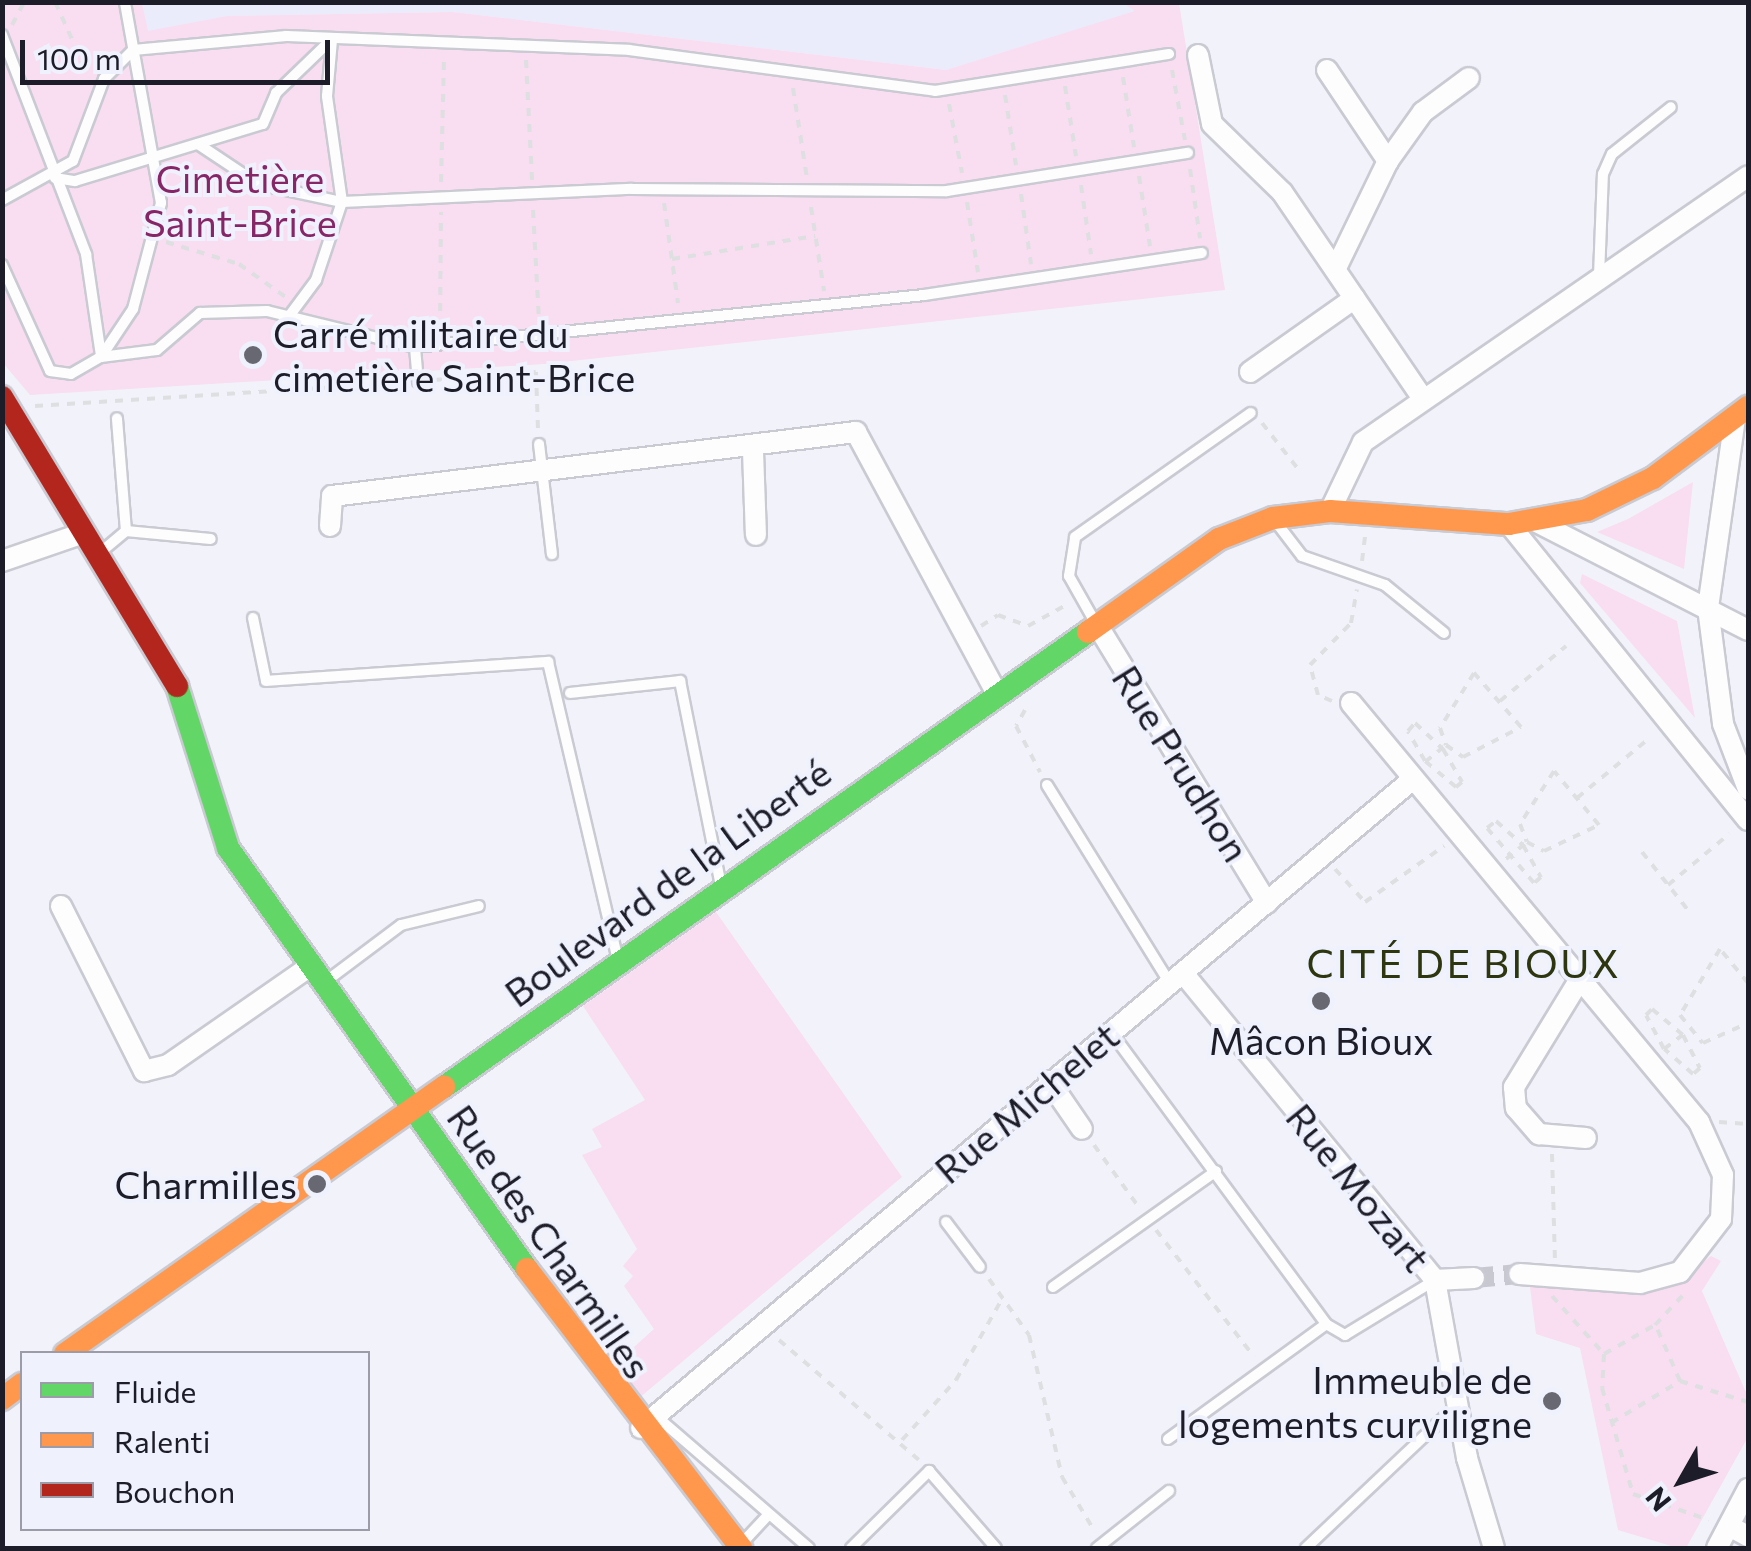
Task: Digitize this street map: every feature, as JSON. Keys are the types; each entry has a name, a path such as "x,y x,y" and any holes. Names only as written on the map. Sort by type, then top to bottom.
{"main road":[{"name":"Rue des Charmilles","path":"6,403 181,693 228,848 412,1107 740,1547"},
{"name":"Boulevard de la Liberté","path":"68,1351 995,690 1193,554 1273,518 1330,511 1509,524 1587,510 1653,478 1742,412"}],"street":[{"path":"1198,55 1212,124 1282,192 1423,399"},
{"path":"1327,70 1388,161"},
{"path":"1336,268 1388,161 1423,112 1469,78"},
{"path":"1330,511 1357,448 1748,176"},
{"path":"1250,372 1356,298"},
{"path":"1742,412 1708,608 1734,751 1748,789"},
{"path":"330,526 332,496 752,451 856,432 995,690"},
{"path":"752,451 756,535"},
{"path":"1536,521 1748,630"},
{"path":"1509,524 1694,762 1748,820"},
{"path":"2,561 84,533"},
{"name":"Rue Prudhon","path":"1096,623 1267,903"},
{"path":"1352,703 1419,770 1460,834 1699,1122 1725,1197 1700,1256 1640,1282 1519,1274"},
{"path":"1694,762 1734,751"},
{"name":"Rue Michelet","path":"648,1421 1048,1081 1267,903 1419,770"},
{"path":"62,906 144,1071 168,1064 318,974"},
{"name":"Rue Mozart","path":"1176,978 1435,1280 1458,1404 1494,1548"},
{"path":"1580,980 1514,1087 1528,1126 1551,1138 1586,1138"},
{"path":"1048,1081 1082,1129"},
{"path":"1435,1280 1474,1278"},
{"path":"1722,1542 1748,1489"},
{"path":"1722,1542 1748,1536"}],"lane":[{"path":"101,356 133,308 152,238 157,152 125,2"},
{"path":"4,36 86,254 101,356"},
{"path":"55,178 76,181 157,152 263,124 276,93 332,39"},
{"path":"294,311 342,202 326,96 332,39"},
{"path":"2,200 55,178 72,161 98,96 133,50 332,39 628,50 935,91 1168,54"},
{"path":"1599,282 1602,174 1612,154 1671,107"},
{"path":"198,144 258,184 342,202 662,189 947,192 1188,153"},
{"path":"2,265 50,370 71,374 101,356 157,350 200,314 294,311 416,347 680,322 1202,253"},
{"path":"416,347 418,382"},
{"path":"1096,623 1079,596 1066,562 1075,537 1251,414"},
{"path":"117,418 126,531"},
{"path":"539,444 552,554"},
{"path":"1273,518 1302,556 1360,574 1413,600 1444,633"},
{"path":"97,554 126,531 211,540"},
{"path":"253,618 266,681 548,662 617,962"},
{"path":"570,693 680,681 721,887"},
{"path":"1047,784 1176,978"},
{"path":"318,974 401,925 479,906"},
{"path":"1110,1031 1326,1324 1345,1335 1435,1280"},
{"path":"1053,1287 1216,1171"},
{"path":"946,1222 980,1267"},
{"path":"1168,1439 1326,1324"},
{"path":"1306,1548 1458,1404"},
{"path":"648,1421 809,1548"},
{"path":"852,1548 929,1471 996,1548"},
{"path":"1098,1547 1112,1545 1169,1491"},
{"path":"740,1547 768,1515"}],"path":[{"path":"4,36 24,2"},
{"path":"55,2 98,96"},
{"path":"662,189 680,322"},
{"path":"672,259 816,236"},
{"path":"152,238 239,264 294,311"},
{"path":"6,403 418,382 536,372 539,444"},
{"path":"1251,414 1299,470"},
{"path":"1352,703 1318,696 1310,665 1351,623 1365,534"},
{"path":"960,627 998,615 1028,626 1079,596"},
{"path":"1499,702 1566,646"},
{"path":"1024,671 1030,699 1016,726 1047,784"},
{"path":"1444,747 1415,723 1408,731 1419,770 1456,788 1462,782 1444,747 1440,728 1474,673 1521,727 1509,738 1463,757 1444,747"},
{"path":"1577,798 1646,741"},
{"path":"1419,770 1444,747"},
{"path":"1525,844 1496,821 1487,828 1507,858 1534,883 1541,878 1525,844 1520,824 1554,771 1598,824 1544,852 1525,844"},
{"path":"1322,856 1365,902 1460,834"},
{"path":"1668,884 1729,834"},
{"path":"1507,858 1525,844"},
{"path":"1642,852 1688,910"},
{"path":"1748,980 1720,949 1680,1015 1685,1033 1700,1068 1693,1074 1664,1049 1646,1015 1652,1009 1685,1033 1702,1043 1748,1023"},
{"path":"1664,1049 1685,1033"},
{"path":"1699,1122 1748,1124"},
{"path":"1082,1129 1264,1369"},
{"path":"1551,1138 1549,1274 1554,1302 1604,1354 1611,1422 1633,1494 1704,1518"},
{"path":"980,1267 1028,1335 1062,1477 1098,1547"},
{"path":"1604,1354 1655,1325 1690,1284"},
{"path":"902,1440 956,1380 1002,1298"},
{"path":"763,1323 902,1440 929,1471"},
{"path":"1655,1325 1680,1381"},
{"path":"1611,1422 1680,1381 1748,1402"}],"shaded area":[{"path":"142,3 1163,3 946,70 453,12 227,16 147,32"}],"green space":[{"name":"Cimetière Saint-Brice","path":"3,3 142,3 148,31 227,16 453,12 946,70 1135,11 1123,3 1179,3 1225,290 544,364 30,395 3,363"},
{"path":"1693,482 1684,569 1597,532 1628,519"},
{"path":"1582,574 1677,621 1695,718 1580,583"},
{"path":"716,912 902,1177 638,1399 614,1365 654,1329 624,1286 633,1276 623,1266 637,1249 582,1155 602,1147 592,1129 645,1100 583,1006"},
{"path":"1711,1256 1721,1261 1702,1291 1748,1397 1748,1437 1686,1548 1678,1548 1618,1530 1580,1348 1536,1334 1529,1279 1675,1284"}],"tunnel":[{"path":"1474,1278 1519,1274"}],"traffic: fast":[{"path":"444,1087 1088,632"},
{"path":"177,686 228,848 527,1269"}],"traffic: slow":[{"path":"1088,632 1219,539 1273,518 1330,511 1509,524 1587,510 1653,478 1748,407"},
{"path":"69,1351 444,1087"},
{"path":"527,1269 741,1548"},
{"path":"2,1399 20,1386"}],"traffic: jam":[{"path":"2,397 177,686"}],"place":[{"name":"Carré militaire du cimetière Saint-Brice","path":"253,355"},
{"name":"Mâcon Bioux","path":"1321,1001"},
{"name":"Charmilles","path":"317,1184"},
{"name":"Immeuble de logements curviligne","path":"1552,1401"}],"district":[{"name":"CITÉ DE BIOUX","path":"1464,962"}]}
